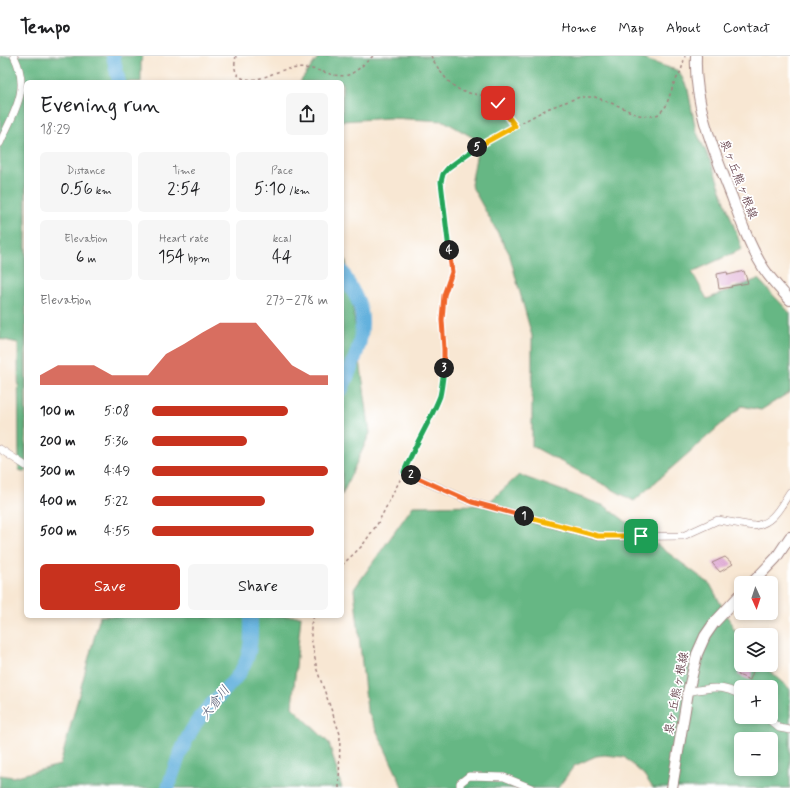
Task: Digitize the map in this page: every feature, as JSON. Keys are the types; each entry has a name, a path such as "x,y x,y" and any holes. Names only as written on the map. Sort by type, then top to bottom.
{"main road":[{"name":"泉ヶ丘熊ヶ根線","path":"696,56 697,91 702,116 746,235 756,256 765,270 790,300"},
{"path":"759,576 776,558 790,537"},
{"name":"泉ヶ丘熊ヶ根線","path":"672,788 688,692 697,654 705,636 721,615 734,601"}],"street":[{"path":"0,142 21,94 21,76 14,56"},
{"path":"0,449 24,465"},
{"path":"404,472 472,502 598,536 683,536 718,520 759,526 774,516 790,492"},
{"path":"688,692 704,688 724,688 734,691"},
{"path":"774,724 779,728 790,730"},
{"path":"460,788 460,783 469,776 504,777 531,788"}],"path":[{"path":"236,56 234,66 237,73 245,79 261,78 287,69 312,69 338,76 345,76 351,74 373,56"},
{"path":"431,56 441,73 455,86 462,91 492,98 498,103 515,126"},
{"path":"344,563 362,546 378,523 428,423 440,394 444,369 442,320 444,295 452,272 441,182 443,174 448,168 473,149 547,109 580,97 596,97 637,115 653,116 659,114 666,106 674,83 681,71 685,56"},
{"path":"313,618 311,624 311,637 317,670 340,734 339,788"}],"green space":[{"path":"0,56 143,56 141,61 141,80 24,80 24,471 19,470 18,343 0,339"},
{"path":"319,56 634,56 679,71 688,90 696,131 711,162 742,249 692,272 707,299 758,279 790,313 790,392 761,410 742,406 634,501 532,446 532,336 509,253 471,185 479,141 444,121 390,118 344,121 344,80 301,80"},
{"path":"344,253 348,272 370,433 344,491"},
{"path":"519,475 605,506 710,584 734,629 734,672 770,672 790,689 790,788 653,788 644,775 624,757 605,755 596,756 574,766 558,788 402,788 367,710 354,589 413,506 486,505"},
{"path":"99,618 301,618 292,707 329,743 342,788 0,788 0,775 13,777 60,765"}],"building":[{"path":"744,271 748,283 719,289 717,274 727,272 728,275"},
{"path":"725,557 733,564 720,572 712,563"},
{"path":"739,672 753,672 750,680 738,675"}],"waterway":[{"name":"大倉川","path":"113,56 119,80"},
{"name":"大倉川","path":"344,275 358,301 362,323 359,346 344,384"},
{"name":"大倉川","path":"168,788 182,750 195,724 237,676 246,661 250,645 251,618"}],"route":[{"path":"498,103 515,126 473,149 448,168 443,174 441,182 452,272 444,295 442,320 444,369 440,394 428,423 404,472 472,502 598,536 641,536"}]}
